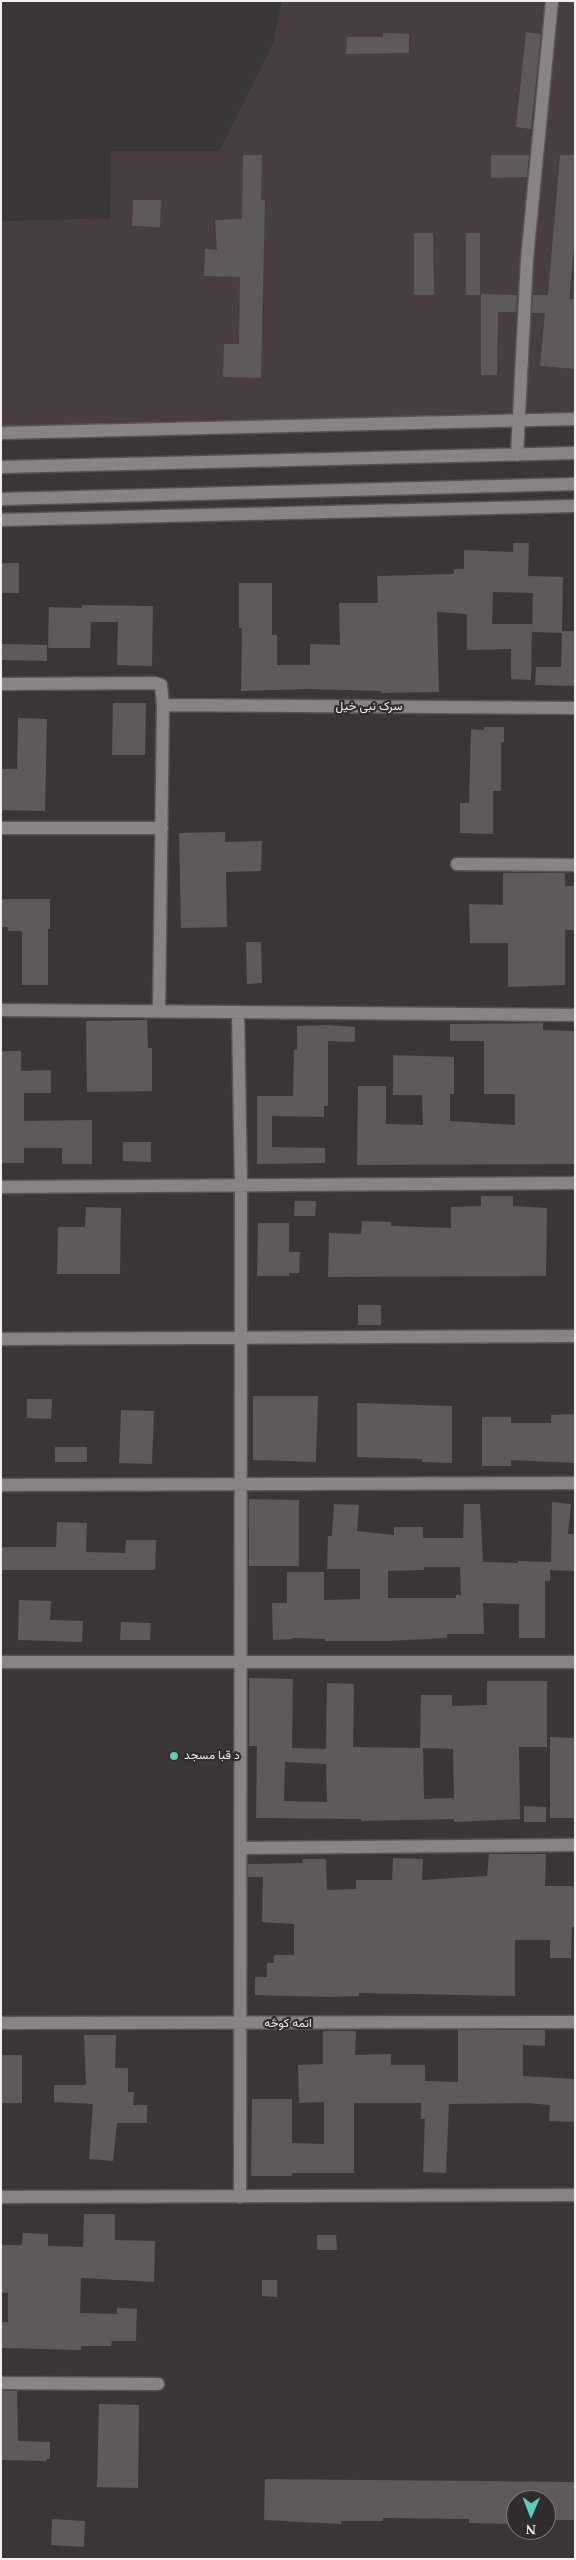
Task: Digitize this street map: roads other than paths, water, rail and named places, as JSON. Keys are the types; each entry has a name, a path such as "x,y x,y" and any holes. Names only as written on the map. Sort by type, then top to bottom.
{"street":[{"path":"517,455 527,259 552,1"},
{"path":"1,434 575,419"},
{"path":"1,467 575,453"},
{"path":"1,499 575,484"},
{"path":"1,520 575,506"},
{"path":"1,684 155,683 161,685 163,705 159,1011"},
{"name":"سرک نبی خیل","path":"163,705 575,708"},
{"path":"1,828 162,828"},
{"path":"457,864 575,865"},
{"path":"1,1010 575,1015"},
{"path":"238,1012 241,1185 240,1661 242,2024 240,2197"},
{"path":"1,1187 575,1183"},
{"path":"1,1339 575,1336"},
{"path":"1,1485 240,1486 575,1483"},
{"path":"1,1662 575,1662"},
{"path":"241,1848 575,1844"},
{"name":"اتمه کوڅه","path":"1,2023 575,2022"},
{"path":"1,2197 575,2195"},
{"path":"1,2383 158,2384"}],"place":[{"name":"د قبا مسجد","path":"174,1756"}]}
